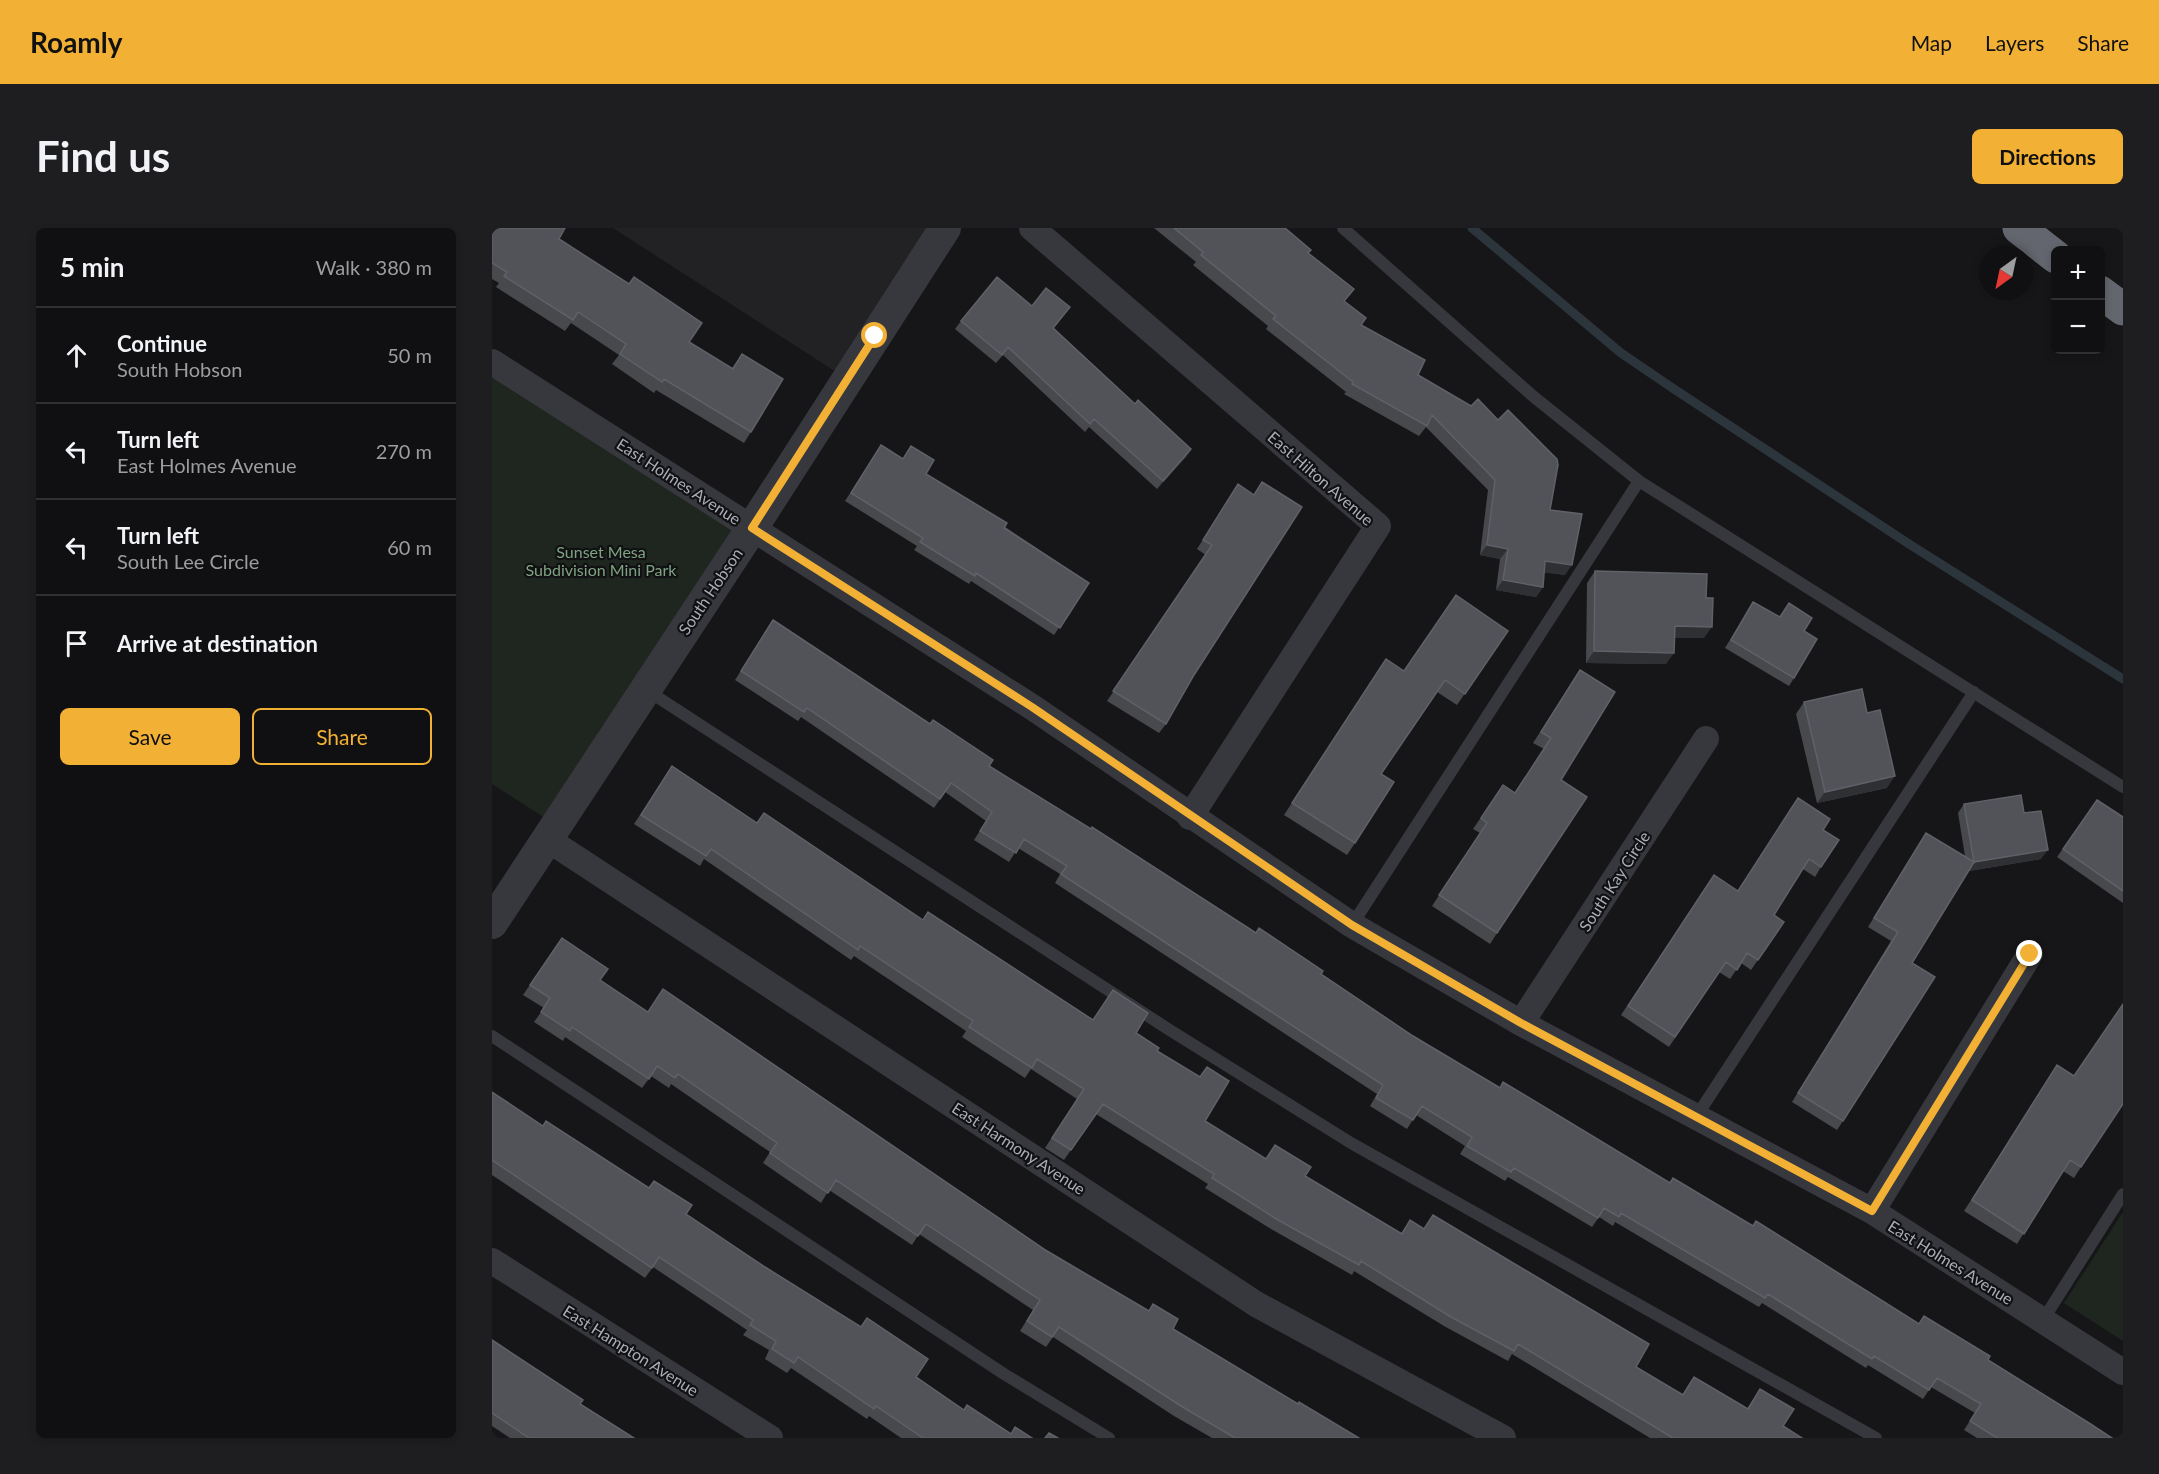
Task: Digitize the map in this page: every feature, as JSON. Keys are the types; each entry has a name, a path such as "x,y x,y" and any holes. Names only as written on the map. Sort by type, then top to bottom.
{"highway":[{"path":"2019,228 2051,254"},
{"path":"2105,296 2123,309"}],"street":[{"name":"South Hobson","path":"492,923 752,528 945,228"},
{"name":"East Hilton Avenue","path":"1032,228 1378,526 1190,817"},
{"name":"East Holmes Avenue","path":"492,362 1032,707 1190,817 1352,925 1521,1023 1872,1211 2123,1372"},
{"name":"South Kay Circle","path":"1521,1023 1706,739"},
{"name":"East Harmony Avenue","path":"547,839 1256,1304 1503,1438"},
{"path":"1872,1211 2030,954"},
{"name":"East Hampton Avenue","path":"492,1261 770,1438"}],"lane":[{"path":"1343,228 1534,397 1639,481 2123,787"},
{"path":"1352,925 1639,481"},
{"path":"645,689 1168,1029 1351,1143 1876,1438"},
{"path":"1696,1117 1974,692"},
{"path":"492,1036 994,1368 1109,1438"},
{"path":"2043,1320 2123,1194"}],"shaded area":[{"path":"613,228 945,228 847,379"}],"green space":[{"name":"Sunset Mesa Subdivision Mini Park","path":"492,362 752,528 556,825 492,784"},
{"path":"2123,1212 2123,1341 2064,1303"}],"building":[{"path":"492,228 565,228 559,239 629,284 634,277 702,323 689,342 733,369 742,354 783,379 751,432 664,379 662,382 620,354 626,344 578,312 573,320 504,276 507,272 492,263"},
{"path":"1174,228 1285,228 1311,250 1308,253 1354,289 1344,301 1366,318 1361,325 1425,360 1418,375 1471,406 1478,399 1498,420 1508,410 1557,459 1558,465 1550,510 1582,514 1572,565 1545,561 1543,587 1503,580 1508,549 1487,545 1495,480 1432,415 1427,426 1352,384 1353,382 1273,319 1276,316 1201,255 1203,252"},
{"path":"997,277 1032,306 1046,288 1070,307 1053,328 1135,404 1138,400 1191,449 1163,481 1094,419 1090,424 1008,347 1002,355 961,321"},
{"path":"881,445 903,459 911,446 934,460 926,474 1007,523 1004,528 1089,583 1060,628 976,573 975,576 920,542 923,538 851,493"},
{"path":"1262,482 1302,507 1194,675 1166,724 1113,691 1212,545 1203,540 1238,484 1254,495"},
{"path":"1595,571 1707,574 1706,598 1713,598 1712,627 1675,626 1674,653 1594,651"},
{"path":"1456,595 1508,631 1465,694 1445,680 1381,774 1394,782 1355,843 1292,803 1386,659 1404,671"},
{"path":"1753,602 1780,617 1789,603 1812,618 1804,631 1817,639 1794,678 1731,640"},
{"path":"773,620 930,724 933,720 993,760 989,766 1091,829 1092,827 1256,933 1259,928 1323,971 1321,974 1413,1036 1500,1088 1503,1082 1670,1183 1673,1178 1753,1226 1756,1221 1919,1324 1924,1316 1990,1356 1988,1360 2112,1438 1997,1438 1970,1421 1981,1404 1937,1378 1929,1390 1874,1356 1872,1359 1768,1294 1765,1298 1621,1213 1619,1217 1604,1208 1598,1218 1514,1168 1511,1172 1467,1146 1472,1137 1422,1106 1413,1120 1376,1098 1383,1085 1061,874 1067,866 1024,839 1016,853 980,831 992,812 951,783 940,799 807,708 804,712 741,671"},
{"path":"1580,670 1615,692 1561,780 1587,797 1497,933 1439,895 1487,823 1481,818 1503,785 1515,793 1551,738 1541,732"},
{"path":"1862,689 1867,713 1880,710 1895,776 1825,792 1804,702"},
{"path":"672,766 757,823 764,813 923,920 928,912 1093,1020 1113,990 1148,1013 1136,1033 1159,1048 1157,1051 1200,1077 1207,1067 1229,1081 1205,1121 1266,1159 1275,1145 1311,1167 1305,1176 1402,1234 1410,1220 1424,1229 1433,1215 1649,1344 1636,1367 1683,1395 1694,1377 1748,1409 1760,1389 1794,1409 1783,1426 1802,1438 1673,1438 1518,1344 1514,1351 1451,1317 1361,1261 1359,1265 1278,1220 1212,1178 1214,1174 1103,1104 1071,1150 1052,1138 1084,1089 1037,1059 1032,1068 969,1027 973,1021 860,946 858,950 711,849 706,856 641,815"},
{"path":"2021,795 2024,813 2041,811 2048,850 1974,862 1964,804"},
{"path":"1798,798 1830,819 1823,830 1839,840 1821,867 1809,859 1774,915 1784,922 1758,960 1747,953 1737,970 1726,962 1675,1037 1628,1006 1714,875 1738,891"},
{"path":"2097,800 2123,817 2123,891 2063,849"},
{"path":"1926,833 1974,862 1912,963 1935,977 1843,1121 1798,1093 1898,932 1874,918"},
{"path":"562,938 608,969 600,980 648,1012 663,989 1047,1251 1149,1311 1153,1304 1178,1319 1173,1329 1359,1438 1235,1438 1059,1327 1052,1337 1027,1321 1040,1300 926,1224 918,1236 836,1180 828,1193 770,1153 777,1143 678,1074 675,1078 657,1066 649,1079 572,1027 570,1031 541,1012 550,998 530,985"},
{"path":"2123,1004 2123,1104 2081,1167 2070,1160 2024,1234 1972,1200 2057,1065 2074,1076"},
{"path":"492,1092 543,1126 546,1121 649,1188 654,1181 692,1205 686,1214 765,1267 861,1327 867,1318 928,1359 916,1377 964,1410 967,1405 1011,1434 1015,1427 1032,1438 923,1438 876,1406 874,1409 798,1357 794,1363 772,1349 776,1341 750,1325 753,1320 659,1257 652,1268 492,1160"},
{"path":"492,1340 583,1400 580,1404 634,1438 529,1438 492,1413"},
{"path":"1049,1433 1058,1438 1045,1438"}],"waterway":[{"path":"1472,228 1621,353 1909,544 2123,679"}],"route":[{"path":"875,336 752,528 1032,707 1190,817 1352,925 1521,1023 1872,1211 2030,954"}]}
